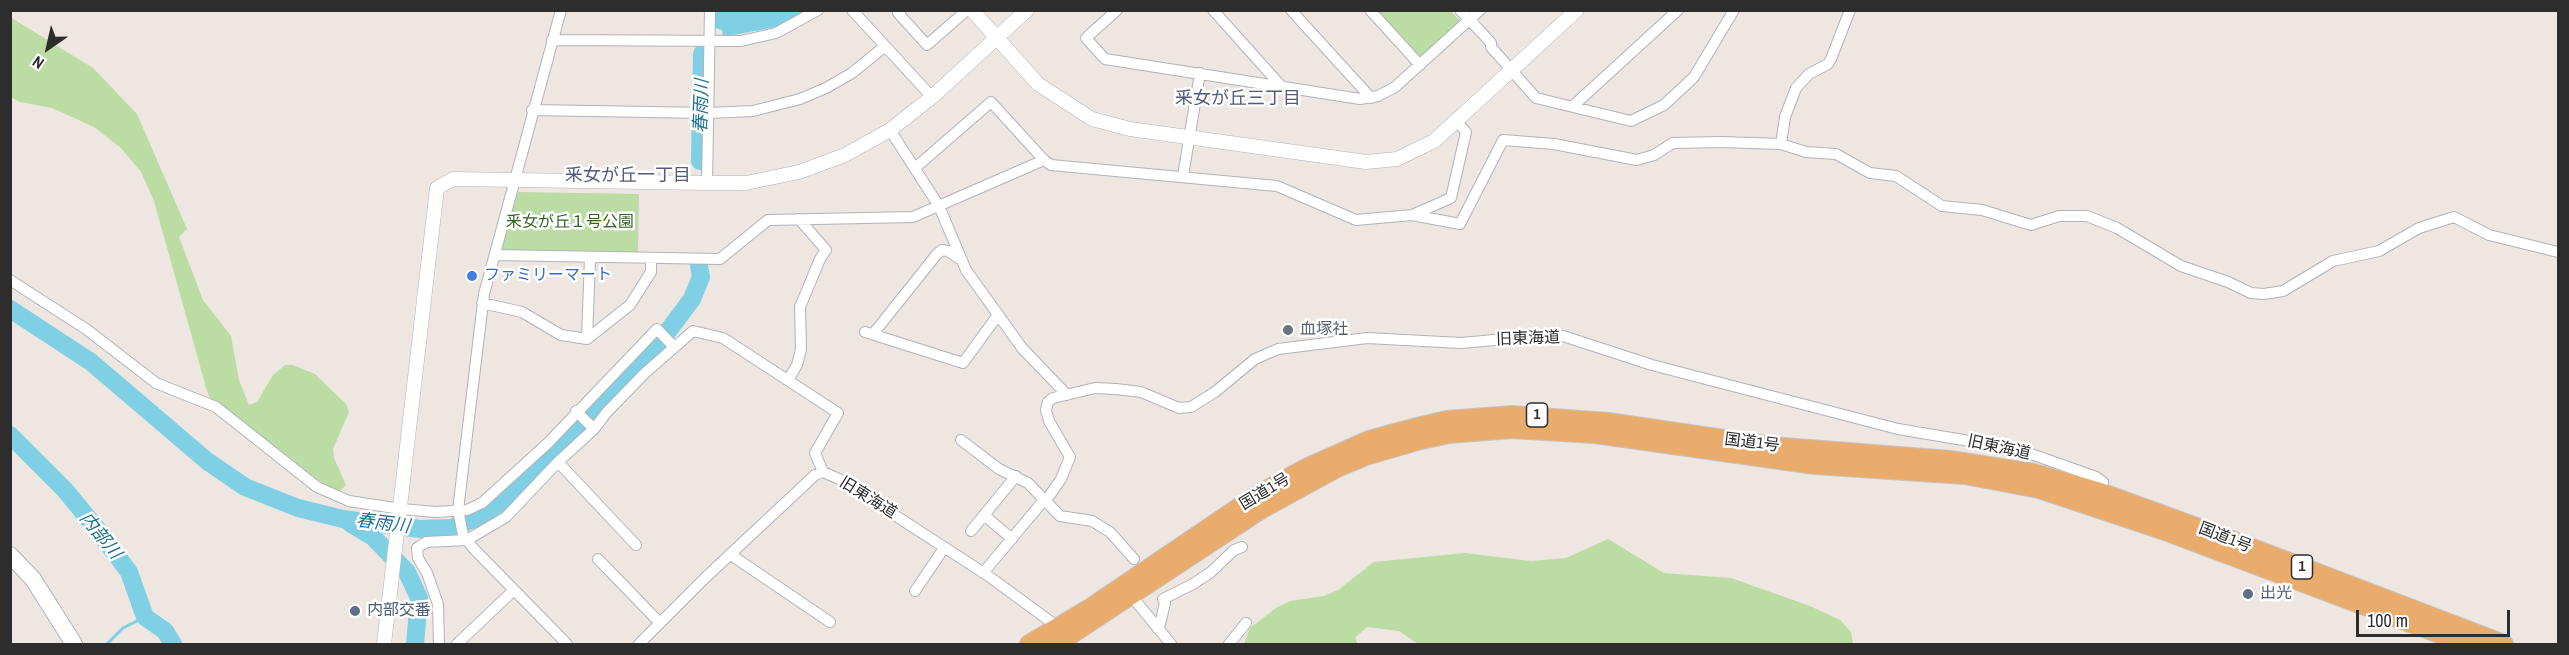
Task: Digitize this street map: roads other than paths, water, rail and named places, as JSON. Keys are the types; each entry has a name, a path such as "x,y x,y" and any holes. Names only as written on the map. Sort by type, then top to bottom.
{"highway":[{"name":"国道1号","path":"1029,645 1057,636 1128,591 1257,495 1336,453 1369,440 1421,426 1512,415 1572,418 1780,447 1980,463 2034,473 2473,641 2504,645"}],"main road":[{"path":"10,555 33,579 74,645"}],"street":[{"path":"561,10 532,110 482,303 459,513 465,538 567,645"},
{"path":"707,183 703,113 710,42 710,10"},
{"path":"552,40 741,41 776,33 818,10"},
{"path":"852,10 932,97"},
{"path":"901,10 898,13 927,45 967,10"},
{"path":"972,10 1038,84 1092,119 1130,129 1366,162 1410,155 1434,141 1577,10"},
{"path":"384,645 437,188 453,179 746,183 800,172 845,155 890,130 932,97 1027,10"},
{"path":"1117,10 1086,39 1105,59 1282,87 1371,98 1395,87 1480,10"},
{"path":"1213,10 1282,87"},
{"path":"1291,10 1371,98"},
{"path":"1370,10 1420,65"},
{"path":"1460,10 1536,98 1631,121 1664,105 1694,77 1734,10"},
{"path":"1573,106 1678,10"},
{"path":"1781,144 1785,117 1796,88 1809,74 1828,64 1851,10"},
{"path":"532,110 703,113 753,111 807,97 852,73 884,46"},
{"path":"1183,176 1200,73"},
{"path":"915,168 991,102 1051,165 1277,186 1356,220 1412,215 1460,224 1503,140 1560,145 1637,160 1654,155 1673,143 1781,144 1806,152 1844,156 1870,173 1896,176 1932,202 1951,208 1982,210 2031,225 2070,215 2099,220 2181,266 2251,292 2265,294 2283,291 2333,261 2379,251 2419,228 2454,217 2489,235 2559,252"},
{"path":"1412,215 1450,198 1466,132 1456,121"},
{"path":"890,130 939,206 960,259 1022,348 1067,395"},
{"path":"495,255 720,259 768,220 913,217 1044,160"},
{"path":"788,380 797,365 801,349 800,307 826,250 799,219"},
{"path":"960,259 948,251 942,250 937,254 869,333 963,363 998,315"},
{"path":"587,339 590,258"},
{"path":"482,303 522,312 561,335 587,339 630,305 651,272 651,258"},
{"path":"10,280 86,329 156,383 216,407 317,488 349,501 401,513 459,513 482,503 505,485 643,347 657,329 673,345"},
{"path":"439,645 438,604 427,573 418,558 417,548 426,542 465,538 506,516 673,345 690,332 700,331 723,338 838,412 814,453 822,472"},
{"name":"旧東海道","path":"639,645 731,555 822,472 839,479 983,573 1061,479 1070,457 1051,427 1046,410 1048,402 1053,398 1095,388 1116,389 1141,392 1179,408 1191,407 1215,392 1255,359 1278,349 1367,338 1461,343 1563,336 1652,364 1898,429 2017,449 2096,477 2103,482 2098,499"},
{"path":"577,413 592,428"},
{"path":"961,440 999,469 1028,483 1060,516 1096,523 1114,535 1134,559"},
{"path":"558,462 636,545"},
{"path":"971,531 1016,476"},
{"path":"984,515 1012,539"},
{"path":"1157,628 1161,624 1165,603 1160,595 1193,584 1211,572 1234,550 1242,547"},
{"path":"915,591 944,549"},
{"path":"731,555 830,622"},
{"path":"598,559 660,623"},
{"path":"983,573 1057,636"},
{"path":"457,645 514,590"},
{"path":"1128,591 1168,644"},
{"path":"1229,645 1246,622"}],"water":[{"path":"715,11 809,11 776,27 723,37 722,30 715,28"}],"waterway":[{"name":"春雨川","path":"700,161 702,54 704,51"},
{"name":"春雨川","path":"10,309 91,362 207,461 245,487 298,508 343,519 420,529 451,528 484,515 503,500 635,368 668,331 692,299 701,277 699,266"},
{"name":"内部川","path":"10,435 65,490 97,529 129,572 145,617 165,631 173,644"},
{"path":"350,523 373,537 407,572 419,598 415,644"},
{"path":"107,644 123,628 145,617"}],"place":[{"name":"ファミリーマート","path":"472,276"},
{"name":"血塚社","path":"1288,330"},
{"name":"出光","path":"2248,594"},
{"name":"内部交番","path":"355,611"}],"district":[{"name":"釆女が丘三丁目","path":"1238,99"},
{"name":"釆女が丘一丁目","path":"628,176"}],"park label":[{"name":"釆女が丘１号公園","path":"570,223"}]}
